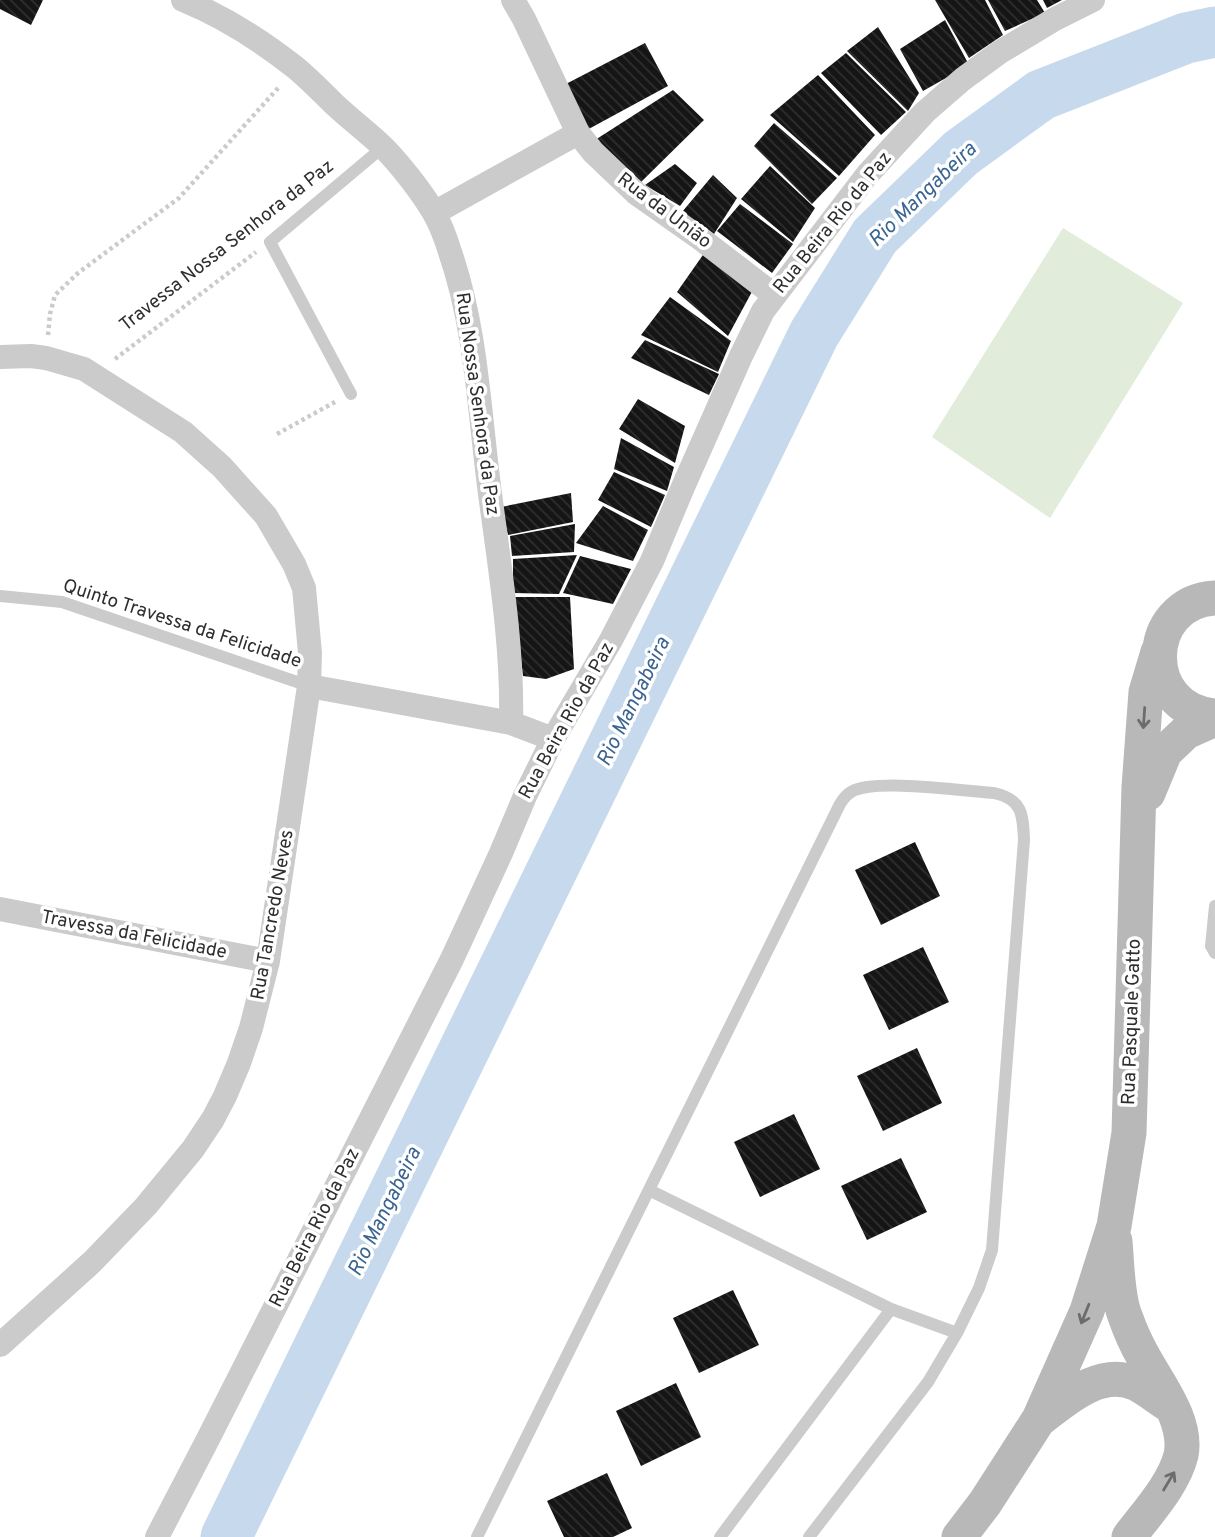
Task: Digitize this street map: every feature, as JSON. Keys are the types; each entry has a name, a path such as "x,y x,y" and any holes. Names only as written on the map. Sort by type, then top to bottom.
{"street":[{"name":"Rua Nossa Senhora da Paz","path":"183,0 244,32 296,68 383,147 434,213 458,275 477,376 482,437 506,618 512,723"},
{"name":"Rua da União","path":"513,0 578,133 609,169 637,194 774,295"},
{"name":"Rua Beira Rio da Paz","path":"157,1537 452,959 553,739 611,640 642,580 741,356 764,311 867,175 925,112 1000,52 1093,0"},
{"path":"434,213 578,133"},
{"name":"Rua Tancredo Neves","path":"0,356 31,356 84,369 183,432 222,467 266,516 294,564 304,588 310,653 309,686 268,961 239,1063 213,1119 193,1149 146,1206 92,1262 0,1345"},
{"name":"Rua Pasquale Gatto","path":"959,1537 985,1503 1040,1419 1087,1311 1114,1226 1129,1133 1139,787 1146,692 1162,638 1169,624 1193,603 1215,598"},
{"path":"1158,652 1165,683 1173,696 1187,708 1215,718"},
{"path":"309,686 512,723 553,739"},
{"name":"Rua Pasquale Gatto","path":"1139,816 1165,752 1186,732 1215,718"},
{"name":"Travessa da Felicidade","path":"0,909 268,961"},
{"name":"Rua Pasquale Gatto","path":"1114,1226 1124,1313 1141,1353 1172,1406 1182,1442 1181,1456 1172,1478 1129,1537"},
{"path":"1040,1419 1093,1383 1113,1380 1135,1383 1172,1406"},
{"path":"971,1537 985,1503"}],"lane":[{"name":"Travessa Nossa Senhora da Paz","path":"270,242 383,147"},
{"path":"270,242 351,394"},
{"name":"Quinto Travessa da Felicidade","path":"0,596 62,602 309,686"},
{"path":"477,1537 846,794 870,785 1007,796 1020,810 1024,840 992,1250 979,1288 957,1333 928,1382 809,1537"},
{"path":"1215,906 1211,946 1215,953"},
{"path":"649,1190 891,1309 957,1333"},
{"path":"720,1537 891,1309"}],"path":[{"path":"63,363 48,340 55,295 78,273 179,198 296,68"},
{"name":"Travessa Nossa Senhora da Paz","path":"102,380 109,364 270,242"},
{"path":"277,434 351,394"}],"green space":[{"path":"1063,228 1183,303 1050,518 932,437"}],"building":[{"path":"0,0 43,0 31,25 0,9"},
{"path":"935,0 985,0 1003,35 969,58"},
{"path":"988,0 1037,0 1045,13 1005,31"},
{"path":"1043,0 1062,0 1047,8"},
{"path":"945,20 969,65 923,91 900,49"},
{"path":"878,27 919,93 908,111 847,51"},
{"path":"645,43 668,86 585,131 562,86"},
{"path":"846,53 906,112 881,135 821,73"},
{"path":"818,75 875,135 839,176 770,115"},
{"path":"673,90 704,120 640,183 595,140"},
{"path":"774,123 837,178 812,204 754,146"},
{"path":"675,164 697,183 680,206 645,185"},
{"path":"770,166 815,208 793,242 741,199"},
{"path":"713,175 737,198 714,234 682,212"},
{"path":"740,204 793,244 772,273 717,231"},
{"path":"705,252 754,288 728,336 677,292"},
{"path":"670,297 731,341 718,372 641,335"},
{"path":"645,340 719,374 709,395 631,358"},
{"path":"638,399 685,426 675,463 619,429"},
{"path":"621,438 674,467 667,491 614,469"},
{"path":"614,472 665,495 651,527 598,500"},
{"path":"571,493 573,522 508,535 501,507"},
{"path":"603,506 648,530 633,561 576,543"},
{"path":"575,524 574,552 512,556 510,536"},
{"path":"577,555 559,594 513,593 513,559"},
{"path":"580,556 631,569 613,604 563,593"},
{"path":"514,597 570,597 574,669 546,679 523,676"},
{"path":"915,842 940,896 881,925 855,870"},
{"path":"923,947 949,1002 889,1030 863,975"},
{"path":"917,1048 942,1103 883,1131 857,1076"},
{"path":"794,1114 820,1169 760,1197 734,1142"},
{"path":"901,1158 927,1212 867,1240 841,1186"},
{"path":"733,1290 759,1345 699,1373 673,1318"},
{"path":"676,1383 701,1437 641,1466 616,1411"},
{"path":"607,1473 632,1528 613,1537 564,1537 547,1501"}],"waterway":[{"name":"Rio Mangabeira","path":"226,1537 814,334 875,236 961,153 1041,95 1186,38 1215,32"}]}
